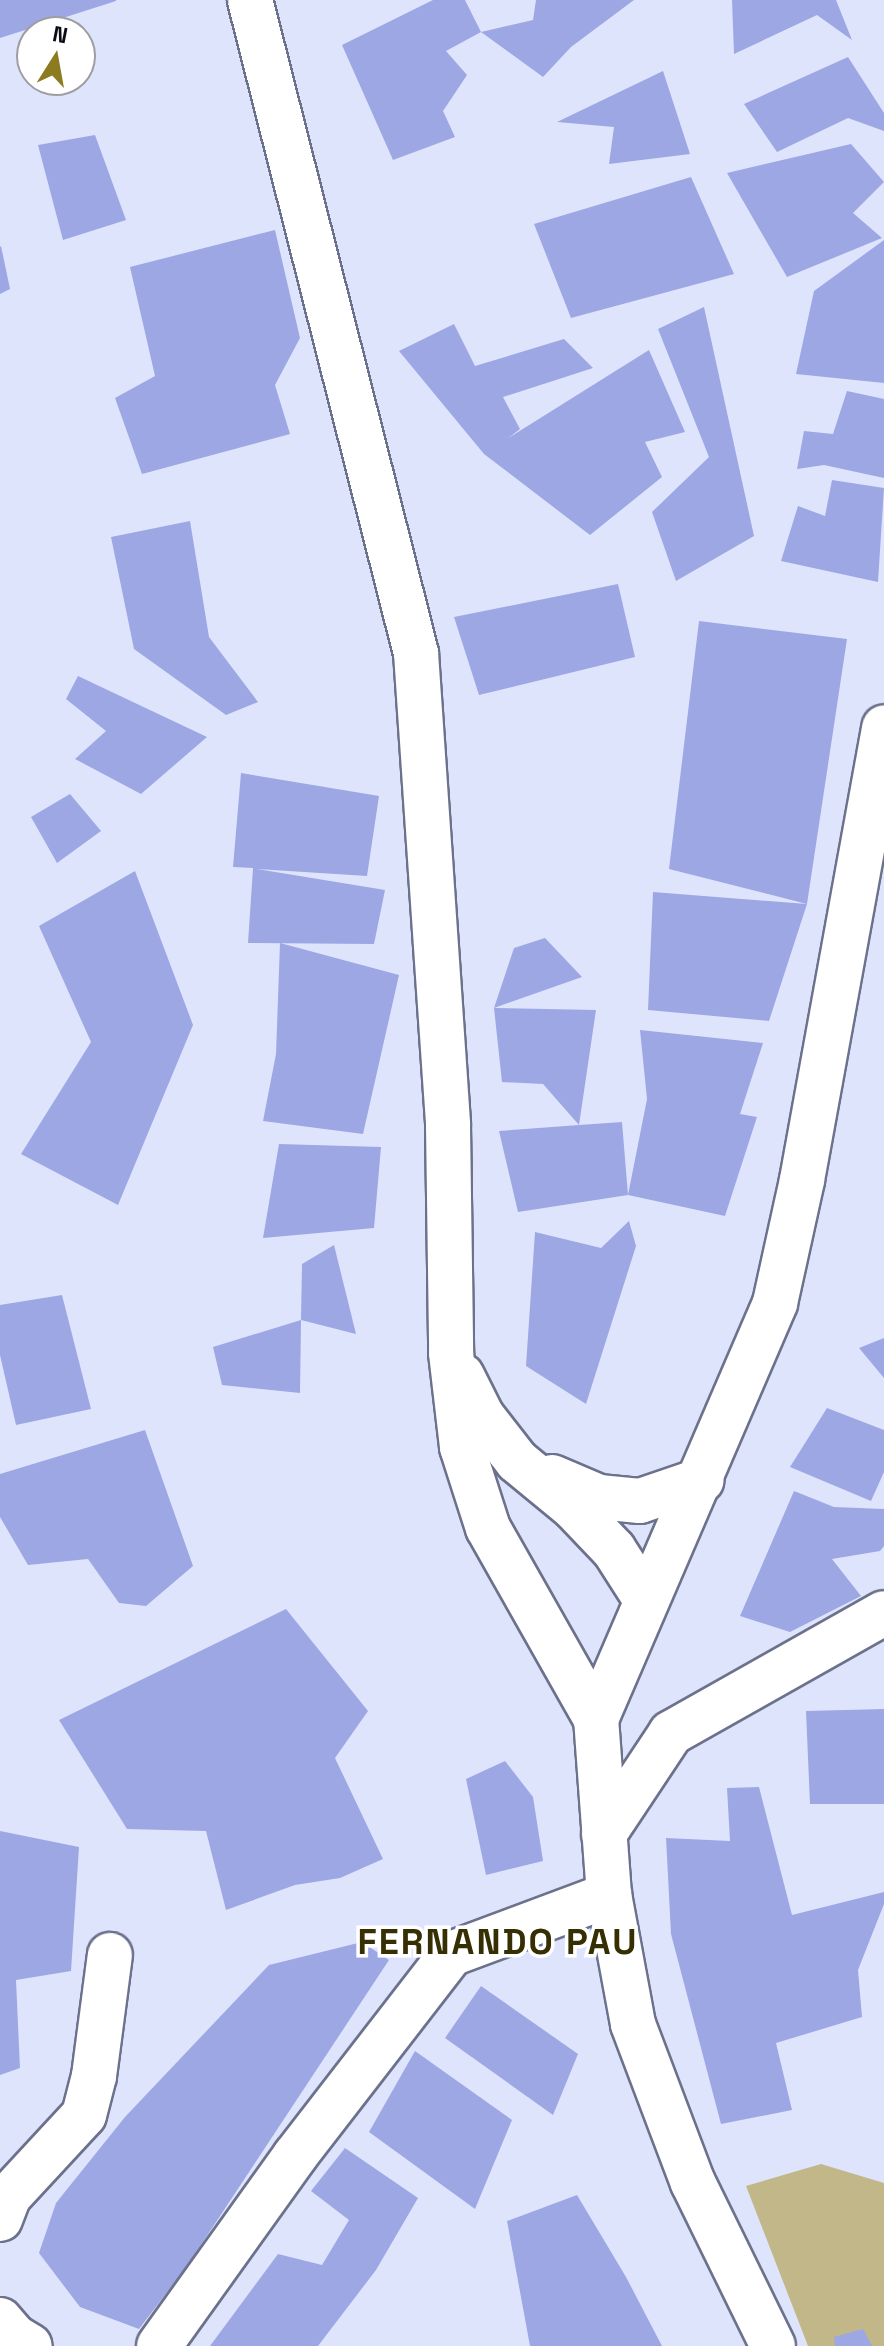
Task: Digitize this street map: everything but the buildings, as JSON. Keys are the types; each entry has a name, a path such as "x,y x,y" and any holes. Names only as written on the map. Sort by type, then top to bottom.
{"street":[{"path":"250,0 416,653 448,1125 451,1353 462,1447 488,1528 596,1719 609,1895 633,2024 693,2183 773,2346"},
{"path":"596,1719 646,1600 702,1480 775,1303 802,1180 884,727"},
{"path":"451,1353 482,1416 517,1461 574,1508 614,1550 646,1600"},
{"path":"517,1461 599,1497 640,1501 702,1480"},
{"path":"604,1834 671,1733 884,1613"},
{"path":"159,2346 295,2156 451,1954 609,1895"},
{"path":"0,2219 9,2196 84,2115 94,2076 110,1955"},
{"path":"0,2320 15,2337 30,2346"}],"shaded area":[{"path":"821,2164 884,2183 884,2346 808,2346 746,2186"}],"district":[{"name":"FERNANDO PAU","path":"498,1943"}]}
